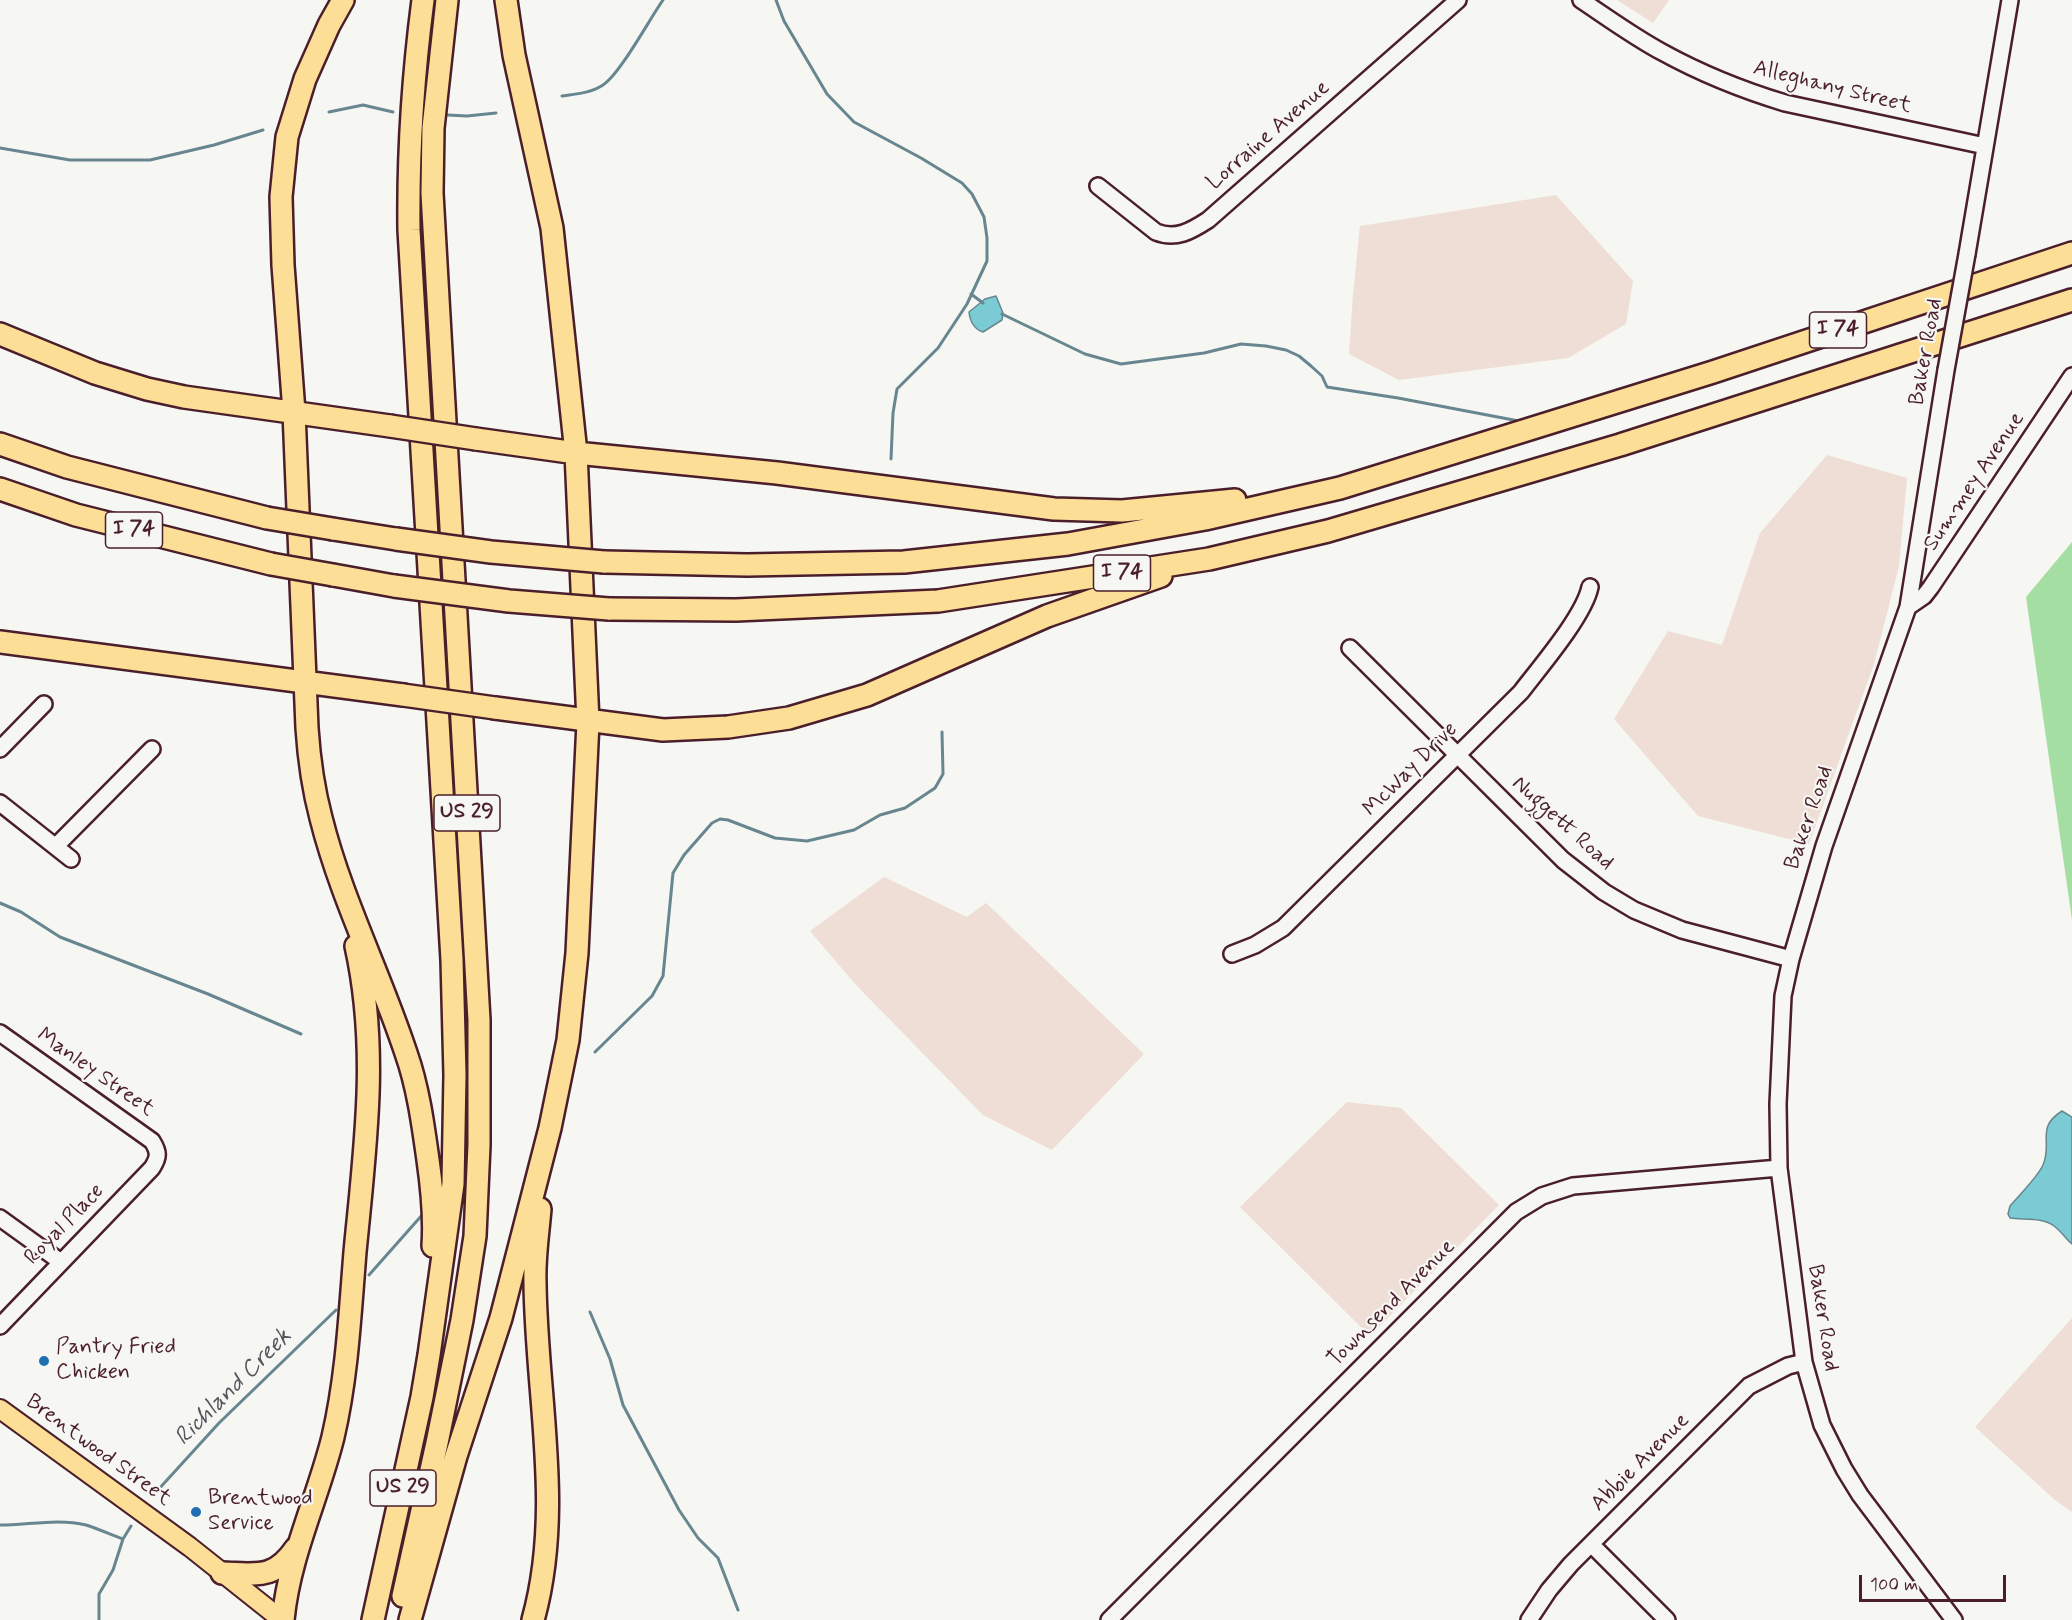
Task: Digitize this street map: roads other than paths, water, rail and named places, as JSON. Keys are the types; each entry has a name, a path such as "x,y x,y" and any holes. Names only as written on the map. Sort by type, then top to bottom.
{"highway":[{"path":"343,0 305,79 287,137 280,197 294,412 309,760 321,819 340,878 406,1054 422,1112 430,1173 434,1231 426,1321 429,1355"},
{"name":"US 29","path":"373,1620 429,1355 453,1184 455,1075 452,960 409,230 412,94 423,0"},
{"name":"US 29","path":"397,1620 462,1320 475,1236 479,1145 479,1020 432,192 433,128 447,0"},
{"path":"410,1620 456,1456 501,1318 550,1128 568,1040 578,953 588,722 576,453 552,228 514,55 506,0"},
{"name":"I 74","path":"0,444 67,467 267,518 490,552 604,562 747,566 904,562 1068,544 1205,519 1340,488 1713,372 2072,253"},
{"name":"I 74","path":"0,489 76,515 271,564 394,586 509,601 609,609 736,610 938,601 1209,559 1328,531 1620,445 2072,300"},
{"path":"0,334 95,373 147,389 184,397 576,453 777,473 1054,509 1122,511 1340,488"},
{"path":"0,499 76,515"},
{"path":"0,642 403,695 588,722 663,730 728,728 789,718 867,695 1047,616 1209,559"},
{"path":"282,1620 285,1596 298,1545 321,1480 342,1390 368,1110 370,1069 367,1014 357,951 340,878"},
{"path":"533,1620 547,1533 547,1440 534,1281 550,1128"},
{"path":"222,1573 271,1572 289,1560 298,1545"}],"main road":[{"name":"Brentwood Street","path":"0,1409 282,1620"}],"street":[{"name":"Lorraine Avenue","path":"1098,186 1156,232 1163,235 1185,234 1214,215 1458,0"},
{"name":"Alleghany Street","path":"1581,0 1660,51 1720,81 1755,94 1785,103 1985,146"},
{"name":"Baker Road","path":"1954,1620 1860,1495 1822,1425 1804,1362 1779,1168 1780,1043 1783,996 1791,958 1824,846 1908,607 1946,370 2010,0"},
{"name":"Summey Avenue","path":"1908,607 1924,596 1931,587 2072,376"},
{"name":"McWay Drive","path":"1232,954 1255,945 1283,928 1521,692 1550,656 1588,600 1590,587"},
{"name":"Nuggett Road","path":"1350,648 1563,860 1604,892 1634,909 1682,930 1791,958"},
{"path":"0,749 44,704"},
{"path":"56,846 152,749"},
{"path":"0,803 71,859"},
{"name":"Manley Street","path":"0,1033 152,1141 158,1154"},
{"name":"Royal Place","path":"0,1326 152,1168 158,1159 158,1154"},
{"name":"Townsend Avenue","path":"1109,1620 1516,1212 1542,1196 1573,1186 1779,1168"},
{"path":"0,1218 62,1262"},
{"name":"Abbie Avenue","path":"1529,1620 1549,1590 1591,1544 1749,1386 1788,1366 1804,1362"},
{"path":"1591,1544 1667,1620"}],"water":[{"path":"996,296 1003,313 1002,320 983,332 973,324 969,312 985,299"},
{"path":"2062,1111 2072,1117 2072,1244 2050,1223 2010,1218 2008,1214 2010,1206 2043,1165 2046,1157 2046,1136 2049,1123"}],"waterway":[{"path":"562,96 594,90 610,79 626,59 663,0"},
{"name":"Richland Creek","path":"776,0 784,21 827,94 854,122 962,183 972,194 984,217 987,261 967,304 938,348 897,389 893,413 891,459"},
{"path":"329,112 363,105 393,112"},
{"path":"448,115 496,113"},
{"path":"0,148 70,160 150,160 214,145 263,130"},
{"path":"971,294 983,303"},
{"path":"1002,314 1085,354 1121,364 1204,353 1241,344 1266,346 1286,350 1299,356 1322,376 1327,387 1524,422"},
{"name":"Richland Creek","path":"595,1052 652,996 663,976 673,873 684,855 712,823 720,819 728,820 775,838 807,841 854,830 880,815 905,808 935,788 943,774 942,732"},
{"path":"0,903 21,912 60,937 208,994 301,1034"},
{"name":"Richland Creek","path":"369,1275 423,1214"},
{"name":"Richland Creek","path":"157,1491 219,1423 336,1310"},
{"path":"590,1312 610,1359 623,1405 679,1510 698,1538 718,1558 738,1610"},
{"path":"0,1525 76,1523 123,1539"},
{"name":"Richland Creek","path":"99,1620 99,1594 113,1570 123,1539 131,1526"}],"place":[{"name":"Pantry Fried Chicken","path":"44,1361"},
{"name":"Brentwood Service","path":"196,1512"}]}
